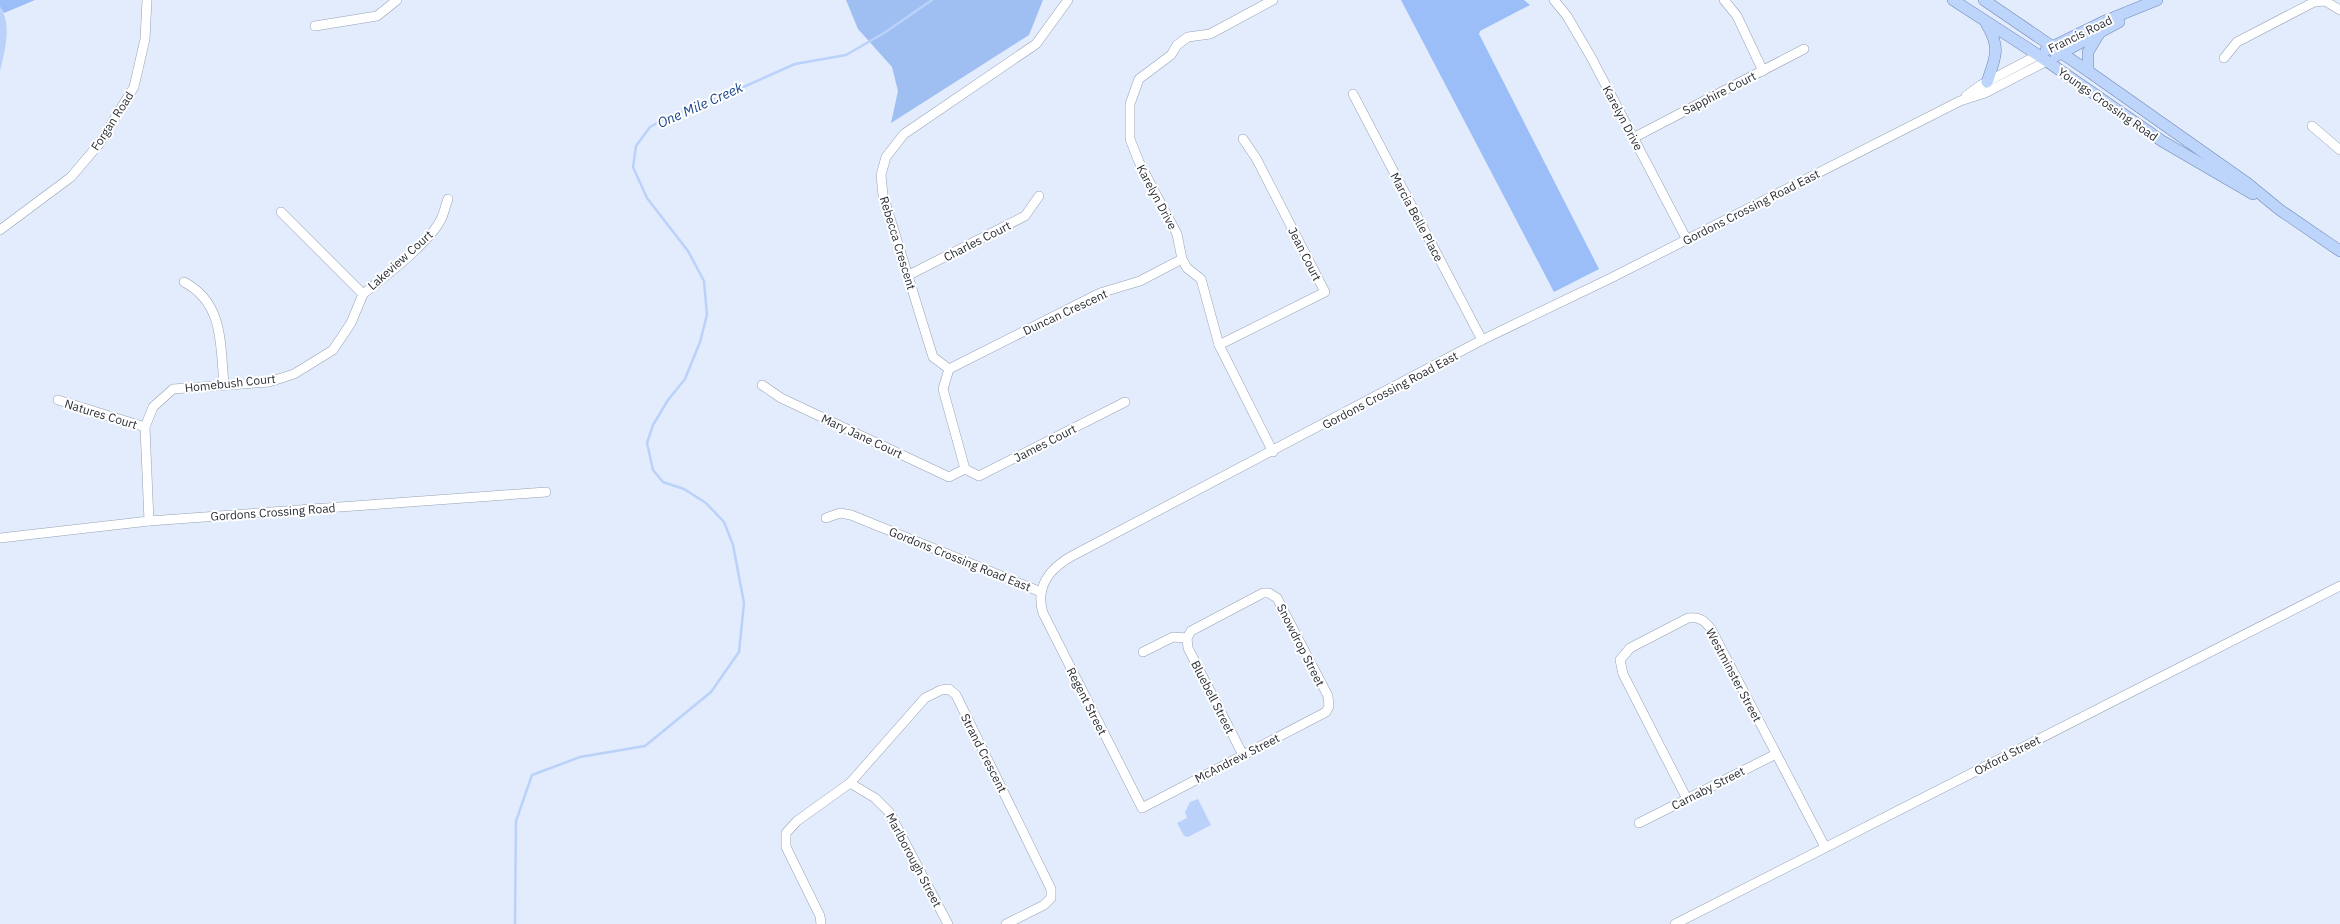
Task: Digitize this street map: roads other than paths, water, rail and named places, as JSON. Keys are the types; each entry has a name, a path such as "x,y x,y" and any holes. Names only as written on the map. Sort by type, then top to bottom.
{"main road":[{"name":"Youngs Crossing Road","path":"1953,0 2043,58 2162,141 2239,187 2268,201"},
{"name":"Youngs Crossing Road","path":"1984,0 2247,183 2268,201 2340,251"},
{"name":"Francis Road","path":"2057,50 2100,32 2154,2"},
{"name":"Francis Road","path":"2043,58 2130,9 2154,2"},
{"path":"1984,20 1992,33 1997,49 1996,61 1987,82"},
{"path":"2088,71 2088,52 2100,32"}],"street":[{"name":"Forgan Road","path":"0,230 71,177 99,144 134,87 145,39 147,0"},
{"path":"315,26 377,16 397,0"},
{"name":"Rebecca Crescent","path":"949,369 933,357 882,195 881,174 886,157 904,134 1036,44 1068,0"},
{"name":"Karelyn Drive","path":"1182,259 1177,234 1139,162 1130,139 1130,104 1139,79 1171,55 1177,45 1188,37 1210,34 1273,0"},
{"name":"Karelyn Drive","path":"1554,0 1567,16 1586,49 1687,240"},
{"path":"1724,0 1737,16 1763,71"},
{"path":"2224,58 2237,42 2314,2 2325,1 2340,10"},
{"name":"Sapphire Court","path":"1634,138 1804,49"},
{"name":"Gordons Crossing Road East","path":"826,518 840,513 851,515 1041,592 1049,574 1064,561 1482,340 1687,240 1960,101 1987,82 2043,58"},
{"name":"Gordons Crossing Road East","path":"1960,101 1985,93 2043,58"},
{"name":"Marcia Belle Place","path":"1353,94 1482,340"},
{"path":"2312,126 2340,150"},
{"name":"Jean Court","path":"1219,345 1325,292 1256,158 1243,139"},
{"name":"Charles Court","path":"907,276 1025,216 1039,196"},
{"name":"Lakeview Court","path":"363,294 395,269 434,230 440,221 448,199"},
{"path":"281,212 363,294"},
{"path":"1182,259 1187,268 1201,279 1219,345 1273,452"},
{"name":"Duncan Crescent","path":"949,369 1100,293 1140,281 1182,259"},
{"path":"184,282 198,290 209,302 216,320 224,384"},
{"name":"Homebush Court","path":"149,521 145,427 153,407 173,389 268,382 294,374 333,350 351,323 363,294"},
{"path":"949,369 943,389 965,469"},
{"name":"Mary Jane Court","path":"762,385 781,398 949,477 965,469"},
{"name":"Natures Court","path":"58,400 145,427"},
{"name":"James Court","path":"965,469 979,476 1125,402"},
{"name":"Gordons Crossing Road","path":"0,538 149,521 546,492"},
{"name":"Oxford Street","path":"1675,924 2340,586"},
{"name":"Regent Street","path":"1041,592 1041,606 1046,620 1142,808"},
{"name":"Snowdrop Street","path":"1187,638 1191,631 1263,593 1273,595 1280,602 1328,696 1329,706"},
{"name":"Westminster Street","path":"1687,799 1623,674 1620,660 1630,648 1688,618 1703,619 1710,629 1825,848"},
{"path":"1143,652 1173,638 1187,638"},
{"name":"Bluebell Street","path":"1187,638 1188,648 1243,755"},
{"name":"Strand Crescent","path":"850,783 925,698 941,690 949,689 956,696 1051,889 1051,898 1044,905 1006,924"},
{"name":"McAndrew Street","path":"1142,808 1323,715 1329,706"},
{"name":"Carnaby Street","path":"1639,823 1776,754"},
{"path":"821,924 820,916 786,847 786,833 797,821 850,783"},
{"name":"Marlborough Street","path":"850,783 875,798 889,812 948,924"}],"waterway":[{"name":"One Mile Creek","path":"515,924 516,821 532,775 580,757 645,746 711,692 739,652 744,603 733,545 724,522 706,503 684,489 663,482 653,470 647,443 653,425 668,400 685,379 700,342 707,315 704,281 688,251 647,198 633,167 636,146 650,127 668,117 714,100 795,64 846,55 884,33 932,0"}]}
